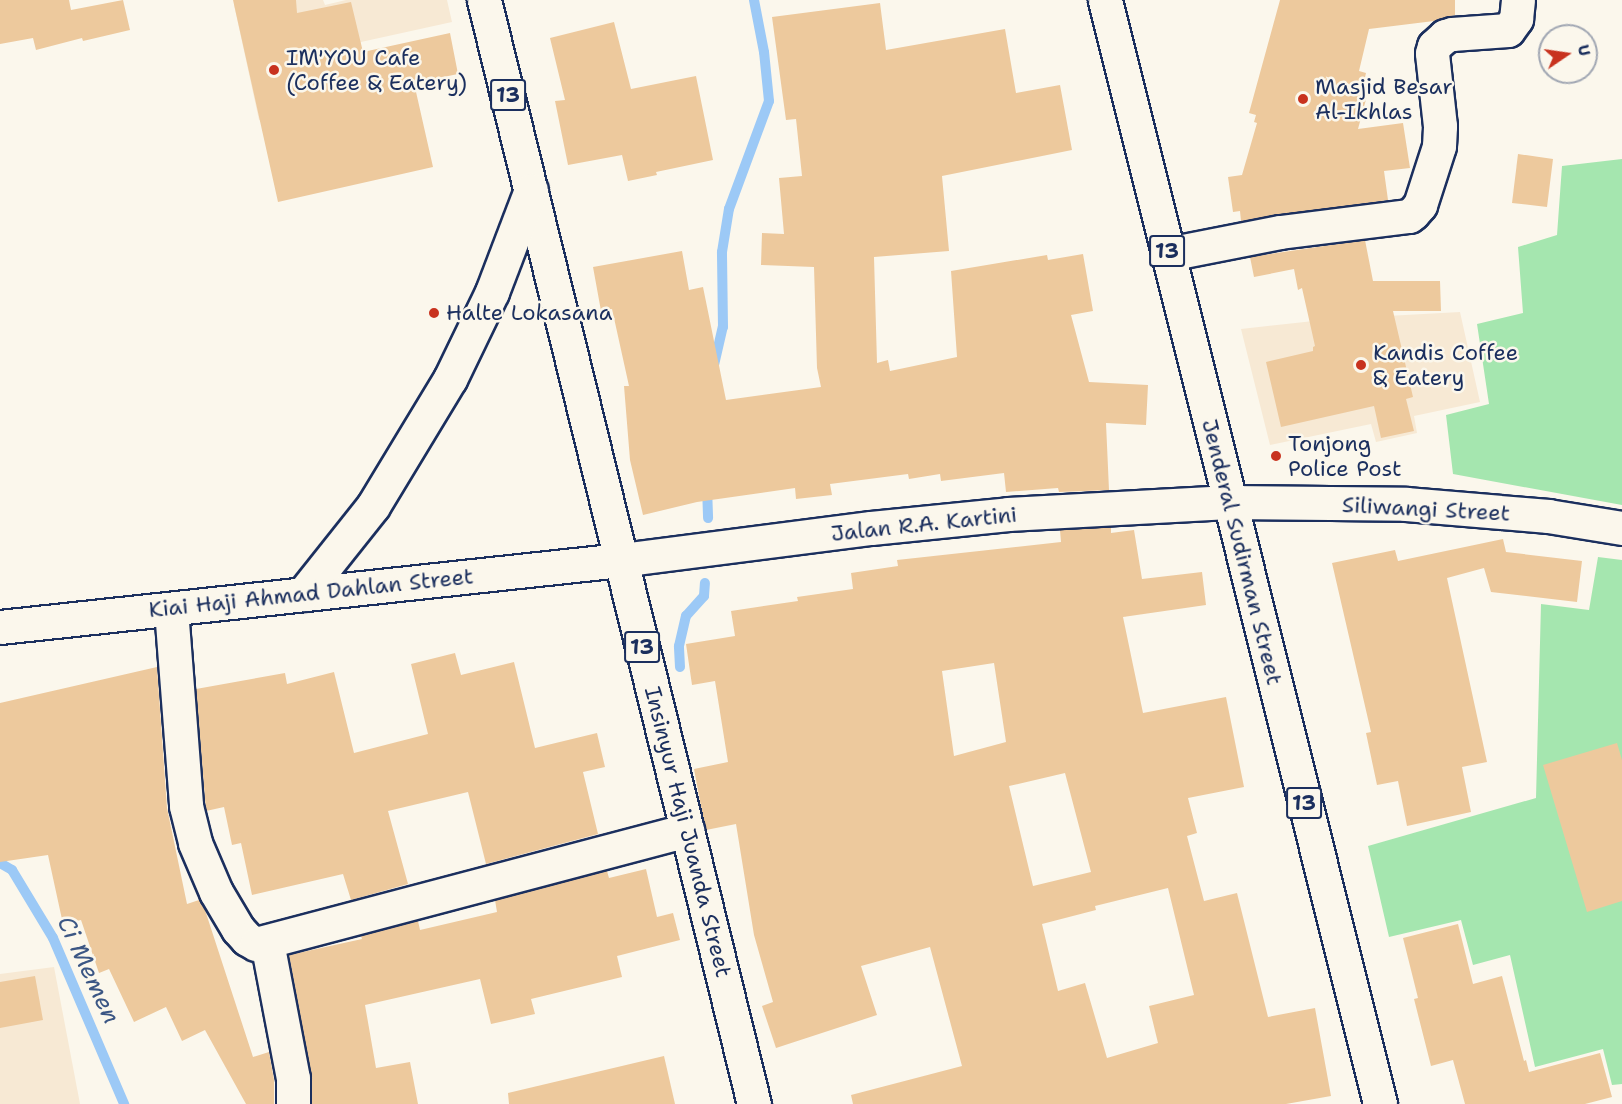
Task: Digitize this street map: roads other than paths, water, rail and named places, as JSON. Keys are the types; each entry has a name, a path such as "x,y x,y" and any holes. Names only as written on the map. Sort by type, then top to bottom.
{"main road":[{"name":"Insinyur Haji Juanda Street","path":"484,0 752,1103"},
{"name":"Jenderal Sudirman Street","path":"1105,0 1228,502 1380,1104"},
{"path":"1168,254 1280,232 1409,216 1420,205 1438,146 1440,126 1432,53 1434,46 1438,40 1452,34 1508,30 1516,19 1518,0"},
{"path":"303,594 373,506 450,379 492,292 531,190"},
{"name":"Jalan R.A. Kartini","path":"621,560 871,528 997,515 1228,502"},
{"name":"Siliwangi Street","path":"1228,502 1406,504 1548,516 1616,527"},
{"name":"Kiai Haji Ahmad Dahlan Street","path":"0,627 621,560"},
{"path":"171,609 186,806 195,843 216,891 237,929 256,944 403,903 687,830"},
{"path":"267,942 293,1078 292,1104"}],"waterway":[{"path":"714,365 723,327 722,252 729,209 769,101 764,52 754,0"},
{"path":"707,487 708,518"},
{"path":"680,667 679,646 686,616 704,596 705,583"},
{"name":"Ci Memen","path":"0,863 12,870 53,938 124,1104"}],"place":[{"name":"IM'YOU Cafe (Coffee & Eatery)","path":"274,70"},
{"name":"Masjid Besar Al-Ikhlas","path":"1303,99"},
{"name":"Halte Lokasana","path":"434,313"},
{"name":"Kandis Coffee & Eatery","path":"1361,365"},
{"name":"Tonjong Police Post","path":"1276,456"}]}
